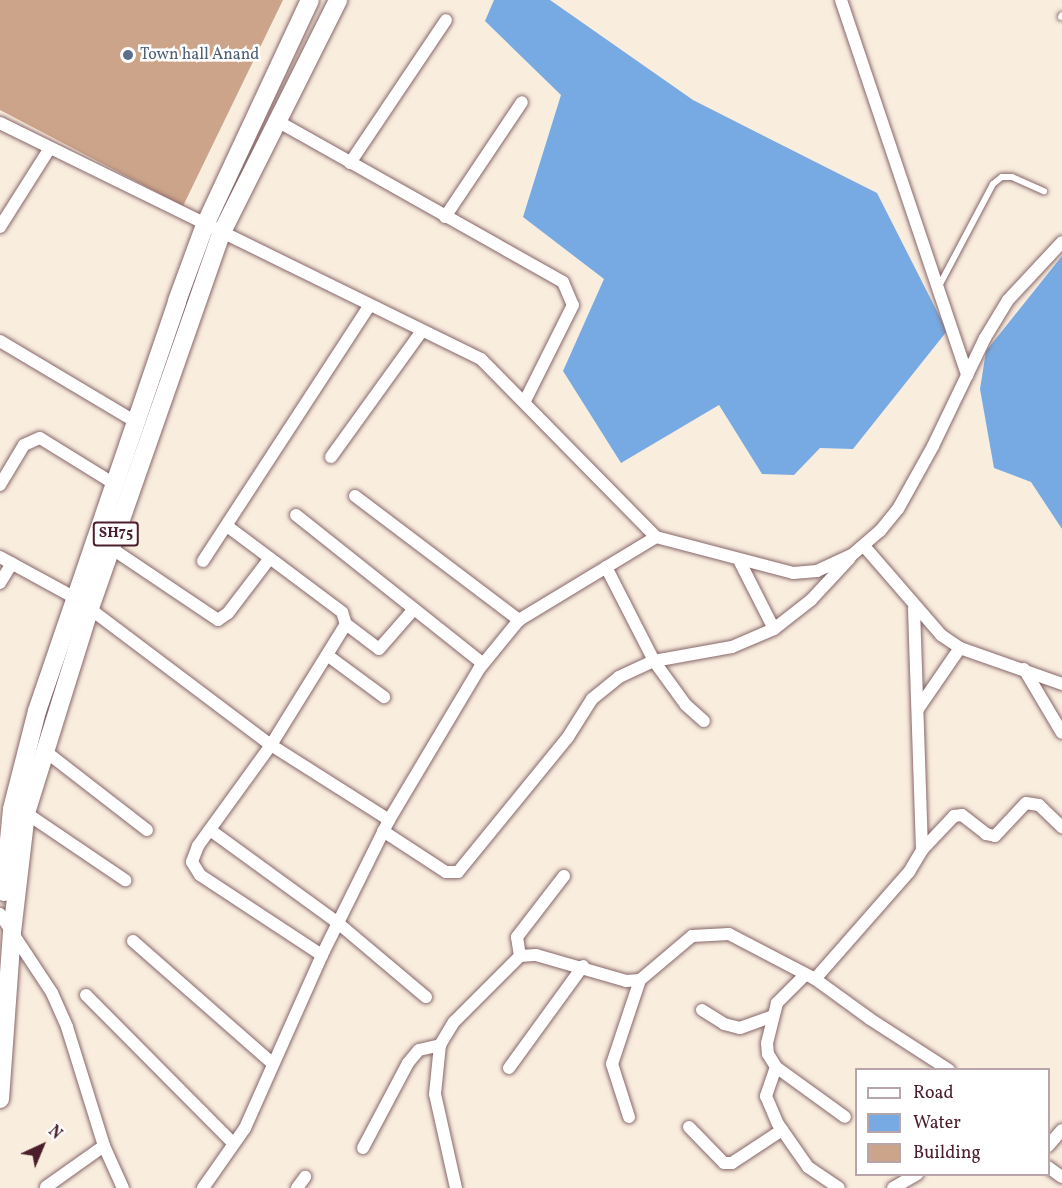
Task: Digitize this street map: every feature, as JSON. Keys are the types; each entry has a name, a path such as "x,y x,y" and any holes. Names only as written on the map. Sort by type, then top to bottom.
{"main road":[{"name":"SH75","path":"3,924 26,813 45,751 116,485 136,422 213,230 310,0"},
{"name":"SH75","path":"0,1099 3,924 12,808 37,711 83,603 111,548 213,230 279,122 338,0"}],"street":[{"path":"841,0 967,375"},
{"path":"350,162 446,20"},
{"path":"446,217 522,102"},
{"path":"279,122 563,282 572,295 573,305 525,400"},
{"path":"1,126 50,148 421,332 481,359 525,400 656,537 772,570 817,572 852,555"},
{"path":"0,227 50,148"},
{"path":"0,557 83,603 271,745 386,825 446,872 458,872 568,737 592,699 619,677 654,661 732,647 774,629 811,600 852,555 864,546 898,509 1008,300 1062,242"},
{"path":"203,561 369,306"},
{"path":"331,457 421,332"},
{"path":"0,341 136,422"},
{"path":"0,485 24,445 40,438 116,485"},
{"path":"355,496 519,620"},
{"path":"296,515 483,664"},
{"path":"227,526 342,612 345,624 379,649 414,609"},
{"path":"203,1188 232,1142 245,1128 321,955 386,825 483,664 519,620 656,537"},
{"path":"864,546 914,608 960,648 1062,684"},
{"path":"111,548 218,620 228,614 270,558"},
{"path":"740,562 774,629"},
{"path":"0,583 12,563"},
{"path":"606,567 654,661 686,705 704,721"},
{"path":"914,608 922,850"},
{"path":"321,955 195,869 194,854 271,745 345,624"},
{"path":"918,710 960,648"},
{"path":"327,656 384,697"},
{"path":"1024,669 1062,733"},
{"path":"45,751 147,830"},
{"path":"845,1118 776,1067 768,1054 767,1042 777,1003 810,977 909,872 922,850 954,816 968,817 986,834 995,836 1021,806 1032,802 1062,827"},
{"path":"26,813 125,880"},
{"path":"210,830 338,923 426,997"},
{"path":"520,956 517,937 564,876"},
{"path":"3,924 52,993 67,1027 104,1146 121,1187"},
{"path":"629,1117 612,1064 640,980 692,936 709,933 729,934 810,977 946,1068"},
{"path":"133,941 272,1063"},
{"path":"456,1188 435,1094 440,1045 454,1022 520,956 536,955 583,966 626,981 640,980"},
{"path":"509,1068 583,966"},
{"path":"86,995 232,1142"},
{"path":"702,1010 723,1024 740,1028 773,1016"},
{"path":"363,1148 408,1063 418,1050 440,1045"},
{"path":"776,1067 766,1096 782,1130 808,1167 839,1188"},
{"path":"688,1127 724,1163 732,1163 782,1130"},
{"path":"1050,1144 1062,1130"},
{"path":"46,1187 104,1146"},
{"path":"1050,1169 1062,1178"},
{"path":"893,1188 914,1176"},
{"path":"297,1188 306,1177"}],"lane":[{"path":"937,289 993,184 1002,177 1012,177 1044,191"}],"water":[{"path":"494,0 550,0 693,100 877,193 947,331 853,449 820,448 794,475 762,474 719,405 621,463 563,371 604,279 523,217 561,95 485,21"},
{"path":"1062,256 1062,529 1031,482 994,468 980,389 986,351"}],"building":[{"name":"Town hall Anand","path":"0,0 283,0 183,206 0,110"}],"place":[{"name":"Town hall Anand","path":"128,55"}]}
